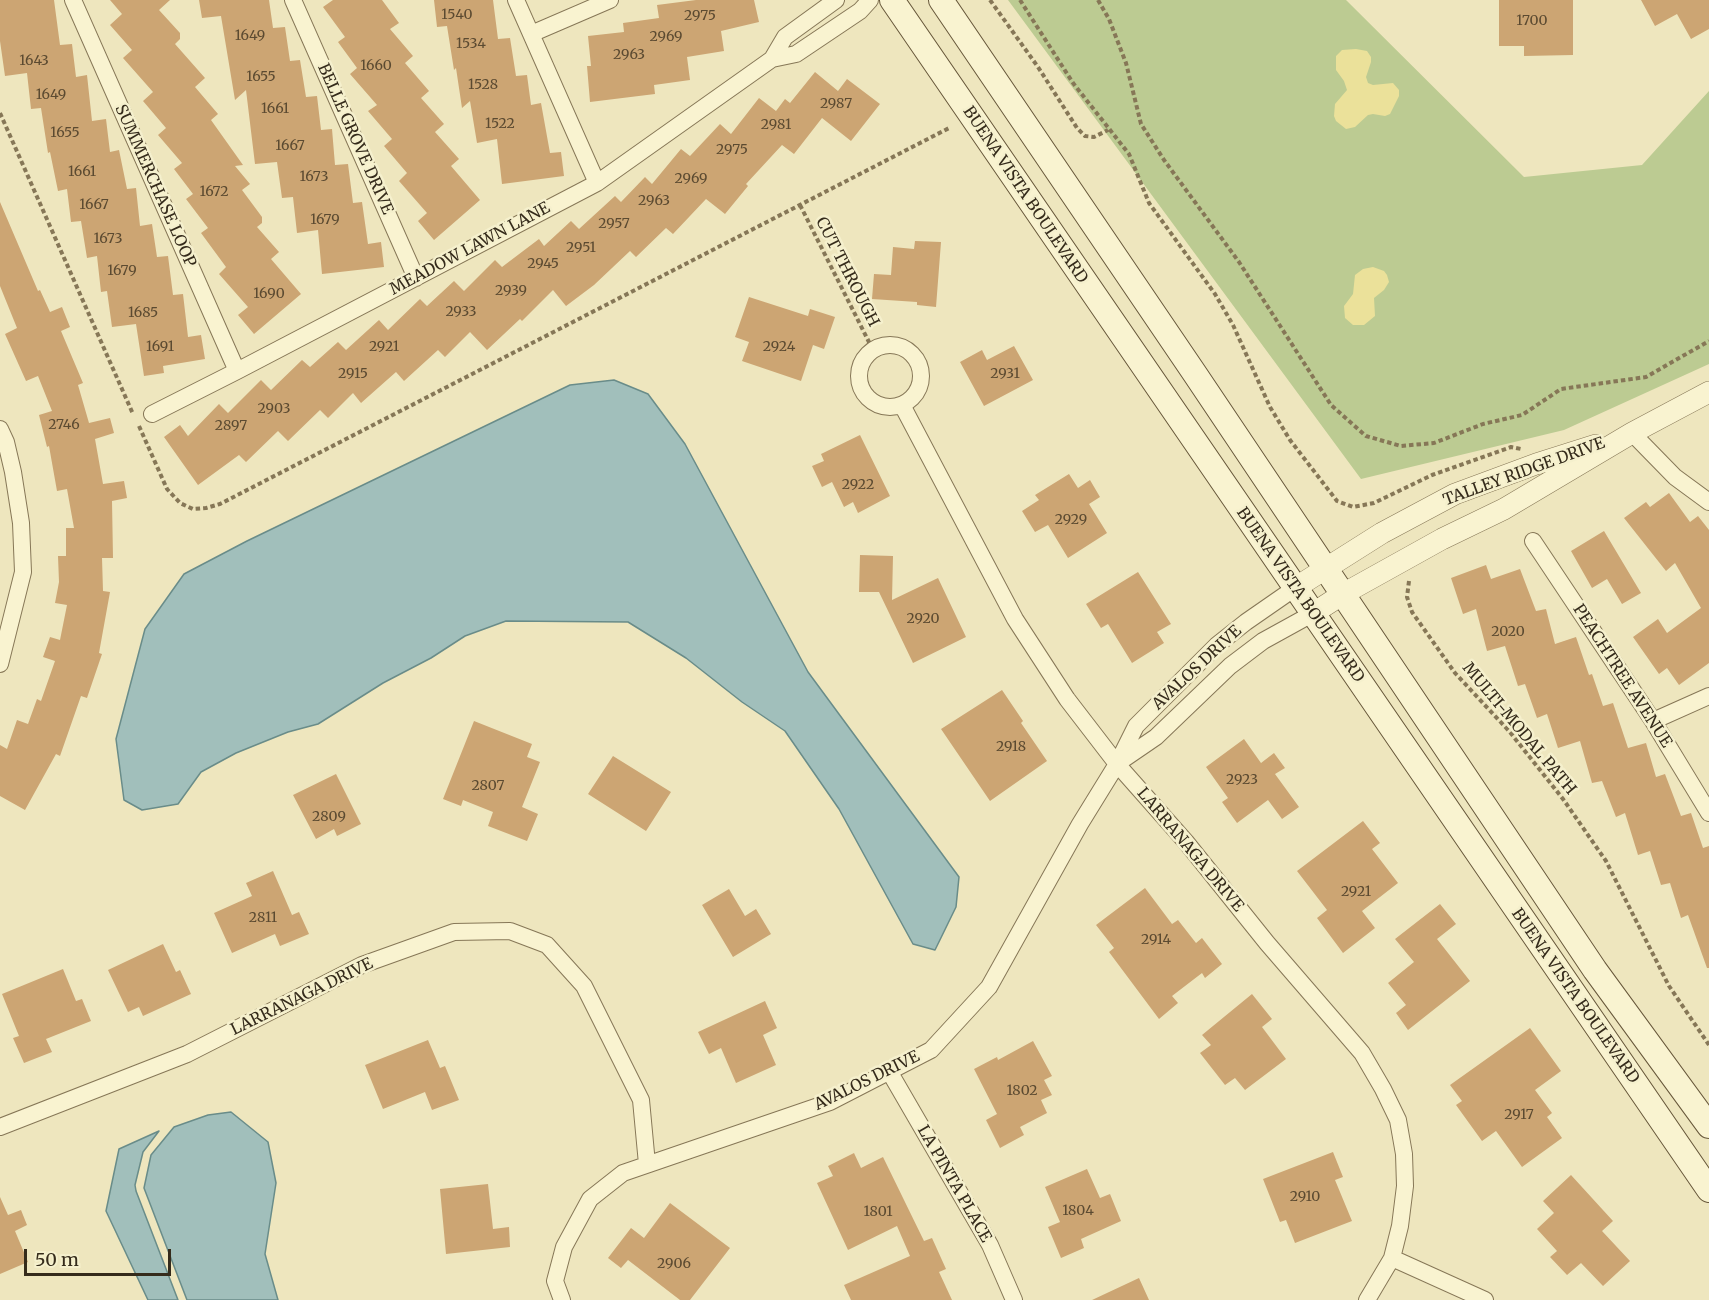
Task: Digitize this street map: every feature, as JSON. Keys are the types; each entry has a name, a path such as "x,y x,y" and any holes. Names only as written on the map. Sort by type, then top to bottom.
{"main road":[{"name":"BUENA VISTA BOULEVARD","path":"892,0 1709,1190"},
{"name":"BUENA VISTA BOULEVARD","path":"941,0 1595,970 1709,1126"}],"street":[{"name":"SUMMERCHASE LOOP","path":"73,0 237,371"},
{"name":"BELLE GROVE DRIVE","path":"293,0 416,278"},
{"path":"531,34 610,0"},
{"name":"MEADOW LAWN LANE","path":"772,59 785,37 836,0"},
{"name":"MEADOW LAWN LANE","path":"152,414 597,183 772,59 796,54 860,11 870,0"},
{"path":"518,1 597,183"},
{"path":"893,345 912,353 918,362 921,382 911,400 902,405 892,408 873,402 860,386 861,366 873,350 893,345"},
{"name":"TALLEY RIDGE DRIVE","path":"1312,614 1343,594 1442,539 1504,509 1632,433 1709,392"},
{"name":"LARRANAGA DRIVE","path":"902,405 1015,619 1067,699 1117,764 1186,842 1267,944 1362,1053 1383,1089 1398,1120 1404,1154 1405,1186 1400,1226 1392,1258 1366,1300"},
{"path":"0,429 6,442 13,472 21,523 23,572 7,606 0,664"},
{"path":"1632,433 1675,477 1709,502"},
{"name":"TALLEY RIDGE DRIVE","path":"1295,588 1382,533 1455,494 1536,464 1632,433"},
{"name":"PEACHTREE AVENUE","path":"1533,541 1653,721 1709,813"},
{"name":"AVALOS DRIVE","path":"562,1300 555,1281 564,1247 590,1199 623,1173 830,1102 931,1050 989,987 1080,824 1117,764 1136,726 1217,645 1295,588"},
{"name":"AVALOS DRIVE","path":"1117,764 1156,737 1230,666 1263,641 1312,614"},
{"path":"1653,721 1709,696"},
{"name":"LARRANAGA DRIVE","path":"0,1127 187,1054 362,965 454,932 510,932 547,945 584,986 641,1100 647,1164"},
{"name":"LA PINTA PLACE","path":"890,1071 990,1245 1014,1300"},
{"path":"1392,1258 1485,1300"}],"path":[{"path":"990,0 1038,67 1077,128 1085,136 1094,137 1108,130"},
{"path":"1020,0 1073,83 1129,154 1149,203 1215,294 1227,315 1280,424 1337,501 1353,507 1374,503 1432,475 1511,447 1525,450 1536,464"},
{"path":"1098,0 1126,63 1141,124 1164,160 1239,262 1330,405 1366,436 1401,446 1434,443 1483,424 1522,415 1561,389 1646,378 1709,341"},
{"path":"0,113 134,414"},
{"path":"138,425 167,489 180,503 193,509 220,504 951,127"},
{"name":"CUT THROUGH","path":"800,205 873,350"},
{"name":"MULTI-MODAL PATH","path":"1414,573 1407,582 1407,597 1412,612 1455,673 1509,731 1563,799 1606,861 1670,986 1709,1045"}],"green space":[{"path":"1008,0 1346,0 1524,177 1642,165 1709,91 1709,364 1564,430 1361,479"}],"sand":[{"path":"1342,50 1367,51 1371,57 1366,77 1368,83 1373,85 1393,83 1399,90 1399,96 1390,114 1368,115 1355,127 1346,129 1336,121 1334,116 1335,104 1347,90 1336,70 1336,56"},
{"path":"1373,267 1384,271 1389,282 1384,290 1374,298 1375,316 1364,325 1353,325 1345,318 1344,306 1353,294 1355,275 1363,269"}],"water":[{"path":"614,380 648,394 685,444 808,672 959,877 956,907 935,950 913,944 839,809 785,731 742,702 686,658 628,622 506,621 465,636 318,724 288,732 236,753 201,772 178,804 142,810 124,800 116,739 145,629 184,574 247,541 570,385"},
{"path":"231,1112 268,1142 276,1183 265,1254 278,1300 187,1300 144,1188 151,1155 174,1127 208,1115"},
{"path":"159,1131 143,1152 135,1185 178,1300 148,1300 106,1211 119,1149"}],"building":[{"path":"0,0 54,0 60,45 72,44 76,77 87,75 92,121 106,119 110,152 119,150 127,189 136,188 140,226 152,224 157,257 168,256 173,295 183,294 188,337 201,335 205,359 163,366 164,373 144,376 136,324 112,327 107,291 101,292 97,256 87,258 81,221 71,222 67,189 58,191 50,152 48,153 41,108 31,109 27,73 5,76 0,41"},
{"path":"110,0 170,0 159,10 180,33 180,39 175,44 205,78 195,87 218,114 211,120 243,165 235,166 250,184 242,190 262,217 262,223 257,227 279,252 271,259 301,294 254,334 238,315 248,307 219,274 226,267 201,233 208,228 186,199 193,194 174,169 182,163 158,135 166,128 143,101 153,92 123,58 132,50 110,25 122,14"},
{"path":"199,0 269,0 273,28 285,27 290,61 300,60 306,97 317,96 321,130 332,129 335,165 348,164 353,203 362,202 368,244 381,242 384,267 322,274 318,230 297,233 293,197 282,198 277,162 255,164 246,90 235,100 221,16 202,18"},
{"path":"333,0 382,0 399,23 390,29 413,56 405,63 429,91 421,98 444,124 435,132 459,159 451,166 480,200 434,240 418,221 427,213 399,181 407,173 384,146 392,139 368,111 377,105 350,74 357,68 338,42 345,37 323,7"},
{"path":"434,0 493,0 498,39 510,38 516,76 527,75 531,105 541,103 550,153 561,152 564,176 502,184 497,139 477,143 470,101 462,108 447,26 437,27"},
{"path":"696,0 754,0 759,22 721,31 724,51 687,57 690,80 654,85 655,94 590,102 587,66 591,66 588,36 624,32 623,23 659,18 657,5"},
{"path":"1499,0 1573,0 1573,55 1524,56 1524,46 1499,46"},
{"path":"1641,0 1709,0 1709,29 1691,39 1677,14 1655,26"},
{"path":"815,72 838,91 847,79 880,104 851,141 822,118 794,154 782,145 746,184 748,186 725,214 706,199 673,234 666,228 636,257 630,251 594,285 566,306 553,290 522,321 520,319 487,350 470,332 445,357 438,350 404,381 396,372 361,403 353,393 328,418 320,410 288,441 278,431 246,462 239,455 198,485 164,437 180,425 188,436 219,404 228,413 261,380 271,390 302,360 310,367 338,342 346,350 379,320 388,330 420,299 427,306 454,281 464,291 495,260 502,267 539,239 544,246 571,221 579,229 615,196 621,202 645,177 652,184 681,149 690,156 720,124 731,134 759,98 776,111 785,99 790,103"},
{"path":"0,202 38,291 40,290 50,312 62,307 70,327 61,331 83,383 78,385 89,423 110,418 114,433 95,439 103,484 124,481 127,498 112,501 113,558 102,558 103,591 110,592 99,653 102,654 87,698 81,696 60,756 56,754 25,810 0,796 0,745 7,749 17,720 28,724 37,699 41,701 55,661 43,657 50,637 60,640 67,605 55,603 59,582 58,556 66,556 66,528 74,528 67,489 57,491 49,446 47,447 39,415 52,411 38,376 26,381 5,334 17,328 0,286"},
{"path":"915,241 941,242 936,307 917,305 917,302 872,299 874,274 891,275 893,247 914,249"},
{"path":"749,297 808,316 810,309 835,317 824,349 813,345 801,381 742,361 749,342 735,337"},
{"path":"1014,346 1033,380 984,406 960,362 982,350 987,360"},
{"path":"860,435 890,496 858,513 853,502 844,507 832,482 822,487 812,466 824,461 821,454"},
{"path":"1069,474 1078,488 1090,480 1100,497 1089,504 1107,533 1068,558 1048,525 1035,532 1022,511 1039,500 1035,495"},
{"path":"1669,493 1690,522 1698,516 1709,530 1709,663 1679,685 1667,668 1659,674 1633,637 1658,619 1667,633 1701,608 1675,563 1666,571 1624,518 1646,502 1650,507"},
{"path":"1604,531 1641,593 1622,604 1607,579 1592,588 1571,551"},
{"path":"860,555 893,556 892,600 938,578 966,637 913,663 879,592 859,592"},
{"path":"1486,565 1491,579 1520,569 1536,611 1546,609 1555,644 1576,637 1603,706 1613,703 1628,748 1646,743 1656,777 1665,774 1681,816 1691,813 1703,848 1709,846 1709,968 1707,968 1688,915 1681,918 1670,883 1661,885 1650,851 1638,855 1625,813 1616,817 1602,781 1592,783 1580,741 1558,748 1547,714 1537,718 1525,684 1518,686 1505,646 1487,651 1476,609 1463,614 1451,578"},
{"path":"1138,572 1171,624 1157,632 1164,643 1132,663 1108,624 1101,628 1086,604"},
{"path":"1002,690 1047,761 990,801 941,729"},
{"path":"474,721 532,744 527,757 540,762 522,807 538,814 527,841 488,826 493,812 463,800 461,806 443,799"},
{"path":"1244,739 1261,763 1274,753 1285,768 1275,774 1299,807 1282,819 1268,800 1237,823 1222,802 1228,798 1206,767"},
{"path":"613,756 671,792 646,831 588,794"},
{"path":"336,774 361,824 337,836 334,829 316,839 293,795"},
{"path":"1363,821 1380,843 1372,849 1398,883 1362,911 1375,928 1343,953 1317,918 1327,910 1297,871"},
{"path":"273,871 292,915 299,912 309,934 280,946 275,934 232,953 214,913 252,896 246,883"},
{"path":"1145,888 1172,924 1178,920 1196,943 1202,938 1222,964 1205,978 1202,973 1172,996 1178,1003 1159,1019 1109,952 1114,948 1096,925"},
{"path":"729,889 745,916 756,909 771,934 733,957 702,905"},
{"path":"1440,904 1456,924 1437,939 1470,981 1408,1030 1396,1013 1406,1005 1388,983 1414,962 1395,939"},
{"path":"163,944 176,972 180,970 191,994 143,1016 139,1007 128,1012 108,970"},
{"path":"63,969 76,1001 82,999 91,1021 46,1039 52,1052 24,1063 13,1038 19,1036 2,994"},
{"path":"1252,994 1272,1019 1262,1027 1286,1059 1245,1090 1235,1078 1225,1085 1200,1053 1211,1045 1202,1035"},
{"path":"765,1001 777,1028 763,1035 776,1065 736,1083 721,1048 709,1054 698,1032"},
{"path":"1530,1028 1561,1071 1535,1090 1552,1113 1547,1117 1562,1138 1522,1167 1496,1131 1482,1141 1456,1105 1462,1101 1450,1085"},
{"path":"428,1040 440,1068 445,1066 459,1100 432,1110 425,1092 383,1109 365,1065"},
{"path":"1033,1041 1052,1076 1044,1080 1052,1095 1041,1100 1047,1113 1020,1127 1024,1135 1000,1148 986,1120 997,1114 974,1069 997,1057 998,1060"},
{"path":"1333,1152 1343,1177 1335,1180 1352,1221 1295,1243 1286,1220 1280,1222 1263,1179"},
{"path":"854,1153 861,1168 883,1157 924,1241 932,1238 946,1269 939,1272 952,1300 851,1300 844,1285 910,1256 897,1226 848,1250 817,1183 833,1176 828,1166"},
{"path":"1087,1169 1100,1198 1110,1194 1121,1221 1081,1239 1084,1248 1061,1258 1048,1227 1060,1222 1045,1187"},
{"path":"1571,1175 1613,1221 1602,1231 1630,1261 1603,1286 1581,1263 1567,1275 1550,1257 1557,1251 1537,1229 1554,1213 1543,1201"},
{"path":"488,1184 493,1229 509,1227 510,1247 446,1254 440,1189"},
{"path":"0,1197 8,1215 21,1210 27,1225 15,1231 28,1262 0,1274"},
{"path":"670,1203 730,1248 690,1300 680,1300 628,1260 621,1268 608,1258 631,1228 644,1238"},
{"path":"1139,1278 1149,1300 1092,1300"}]}
